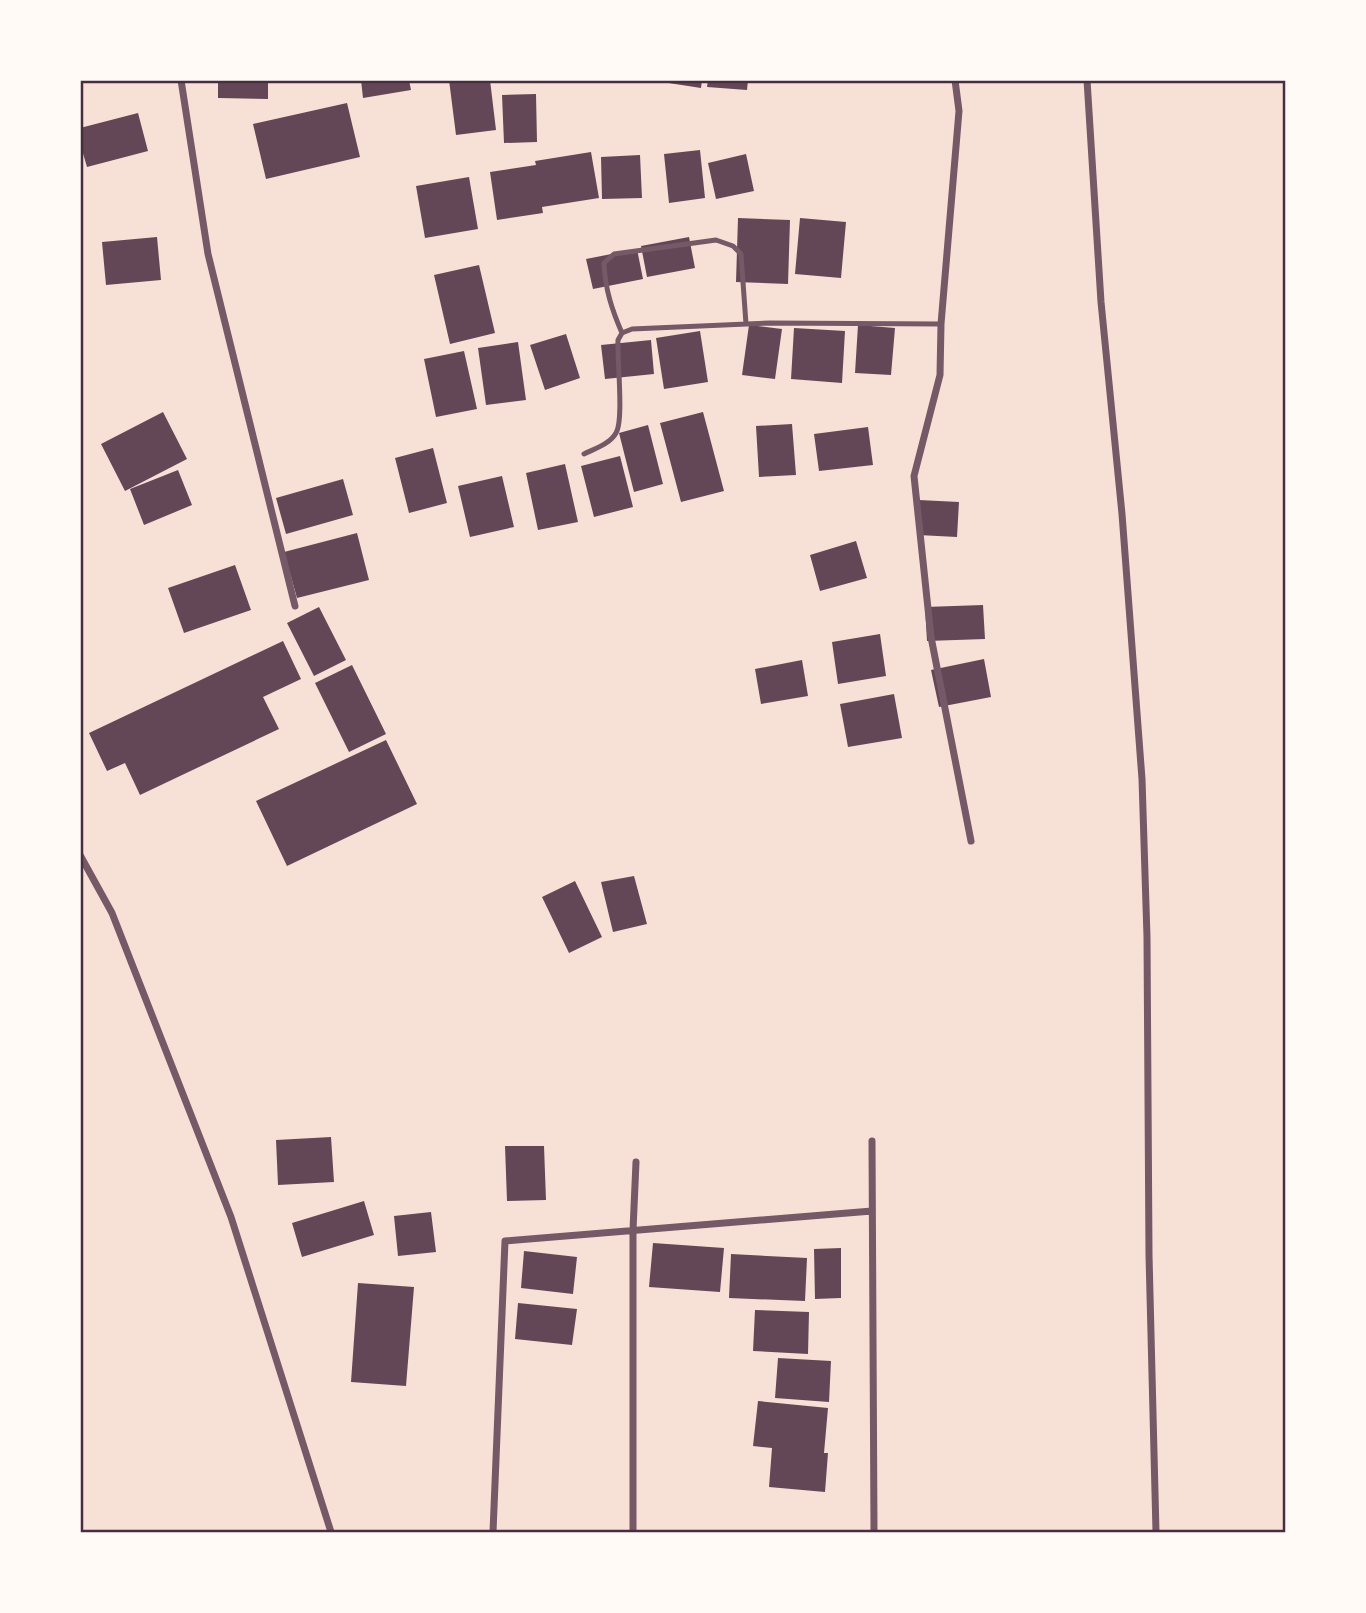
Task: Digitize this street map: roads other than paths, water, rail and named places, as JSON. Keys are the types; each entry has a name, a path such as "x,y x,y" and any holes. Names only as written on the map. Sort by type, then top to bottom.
{"street":[{"path":"181,80 208,254 295,606"},
{"path":"955,80 959,111 941,324 940,375 914,476 931,637 971,841"},
{"path":"1087,80 1101,302 1122,514 1142,779 1156,1532"},
{"path":"80,855 112,913 231,1217 331,1532"},
{"path":"872,1142 874,1532"},
{"path":"633,1532 633,1230 636,1162"},
{"path":"493,1532 505,1241 872,1211"}],"lane":[{"path":"622,333 611,308 604,263 614,254 716,240 733,246 741,254 746,324"},
{"path":"583,454 616,433 620,418 618,340 622,333 632,329 746,324 941,324"}]}
